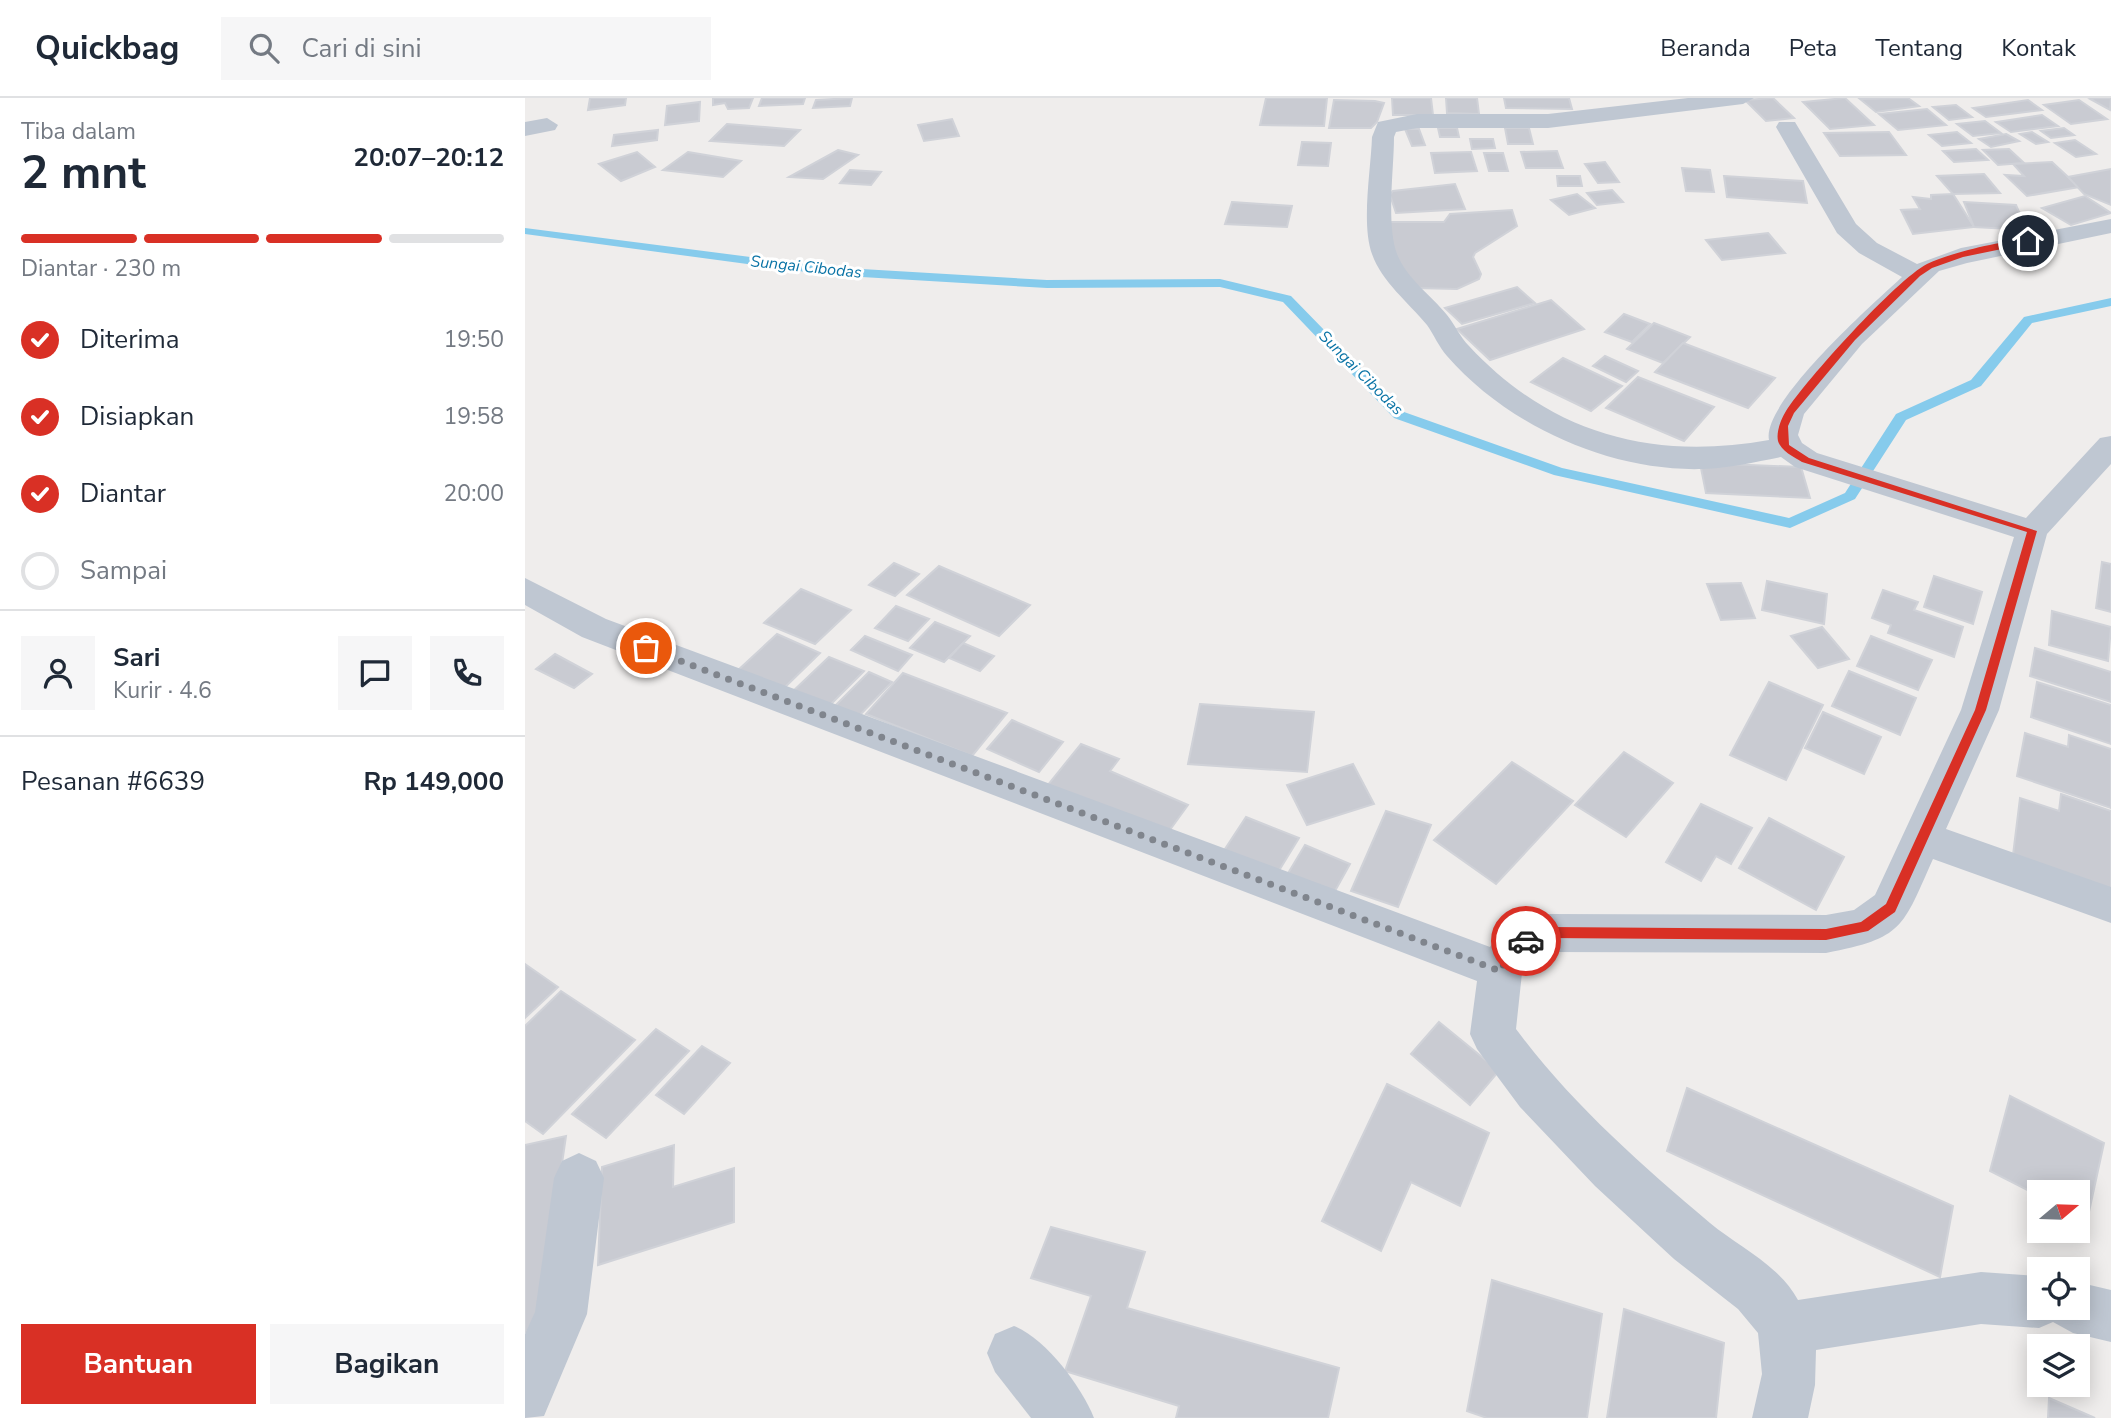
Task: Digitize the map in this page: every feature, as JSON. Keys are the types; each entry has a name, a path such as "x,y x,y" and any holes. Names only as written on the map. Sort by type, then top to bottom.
{"street":[{"path":"1743,98 1548,121 1417,121 1386,127 1383,137 1383,251 1407,290 1437,320 1456,349 1494,386 1557,425 1596,440 1679,459 1725,457 1785,447"},
{"path":"1787,127 1846,228 1868,248 1917,275"},
{"path":"2032,531 1832,466 1805,460 1785,447 1782,440 1783,426 1790,412 1852,338 1917,275 1930,266 1961,256 2111,226"},
{"path":"1780,1418 1791,1374 1783,1329 1762,1294 1696,1245 1605,1163 1516,1070 1493,1034 1500,971 1514,946 1548,933 1826,934 1864,927 1891,908 1980,710 2032,531 2111,445"},
{"path":"525,590 594,628 1500,971"},
{"path":"1922,838 2111,905"},
{"path":"525,1397 561,1314 579,1178"},
{"path":"1783,1329 1981,1297 2027,1300"},
{"path":"2090,1311 2111,1316"},
{"path":"1014,1353 1066,1418"}],"building":[{"path":"590,98 626,98 625,105 588,110"},
{"path":"713,98 753,98 749,108 728,109 725,103 713,105"},
{"path":"762,98 805,98 803,104 759,106"},
{"path":"852,98 850,106 813,108 816,100"},
{"path":"1266,98 1327,98 1324,126 1260,125"},
{"path":"1392,98 1431,98 1433,115 1393,115"},
{"path":"1446,98 1477,98 1479,114 1447,113"},
{"path":"1504,98 1569,98 1572,109 1506,108"},
{"path":"1773,98 1794,118 1766,121 1745,100"},
{"path":"1845,98 1874,125 1830,129 1803,102"},
{"path":"1908,98 1919,106 1876,112 1860,99"},
{"path":"2095,98 2111,98 2110,110 2090,99"},
{"path":"1334,100 1384,103 1377,122 1371,128 1329,128"},
{"path":"2028,100 2042,110 1986,117 1973,108"},
{"path":"2079,100 2107,119 2071,124 2044,105"},
{"path":"700,102 699,121 665,125 667,106"},
{"path":"1956,105 1972,117 1949,120 1933,107"},
{"path":"1927,109 1946,125 1898,130 1879,114"},
{"path":"2042,115 2058,126 2011,132 1996,122"},
{"path":"952,119 959,136 924,141 918,125"},
{"path":"1985,121 2001,133 1973,136 1957,124"},
{"path":"727,124 800,130 784,146 710,141"},
{"path":"1438,128 1457,128 1459,137 1440,137"},
{"path":"1505,128 1529,128 1533,144 1508,144"},
{"path":"2064,128 2074,135 2051,138 2041,131"},
{"path":"1405,129 1419,129 1425,145 1412,146"},
{"path":"658,130 657,140 612,146 614,135"},
{"path":"1889,132 1906,155 1840,156 1824,133"},
{"path":"1957,132 1971,143 1942,146 1929,135"},
{"path":"2032,132 2048,142 2036,144 2020,134"},
{"path":"2006,134 2019,141 1991,147 1979,139"},
{"path":"1470,139 1493,139 1495,148 1472,149"},
{"path":"2075,140 2096,154 2076,157 2055,143"},
{"path":"1302,142 1331,143 1328,166 1298,165"},
{"path":"1976,149 1988,160 1954,162 1943,151"},
{"path":"2009,149 2024,163 1998,165 1983,150"},
{"path":"838,150 858,155 823,179 789,177"},
{"path":"1557,151 1563,168 1526,168 1521,152"},
{"path":"637,152 655,167 621,181 599,164"},
{"path":"688,152 741,161 723,177 663,170"},
{"path":"1471,152 1477,171 1435,173 1431,153"},
{"path":"1484,153 1503,153 1508,171 1489,171"},
{"path":"1605,162 1619,182 1598,183 1585,164"},
{"path":"2052,162 2079,187 2027,196 2005,175 2024,176 2013,164"},
{"path":"1682,168 1710,170 1714,192 1686,191"},
{"path":"2111,169 2111,205 2084,194 2068,177"},
{"path":"850,170 881,172 871,185 840,183"},
{"path":"1984,174 2000,193 1953,194 1937,176"},
{"path":"1557,176 1580,176 1582,186 1558,186"},
{"path":"1724,176 1803,181 1807,203 1727,197"},
{"path":"1455,184 1465,209 1396,213 1390,195 1393,191"},
{"path":"1612,190 1623,202 1597,205 1587,193"},
{"path":"1577,194 1595,208 1569,215 1551,200"},
{"path":"1953,194 1974,227 1913,234 1901,210 1920,209 1913,197 1931,199 1931,195"},
{"path":"2085,196 2111,213 2071,225 2042,208"},
{"path":"1232,202 1292,206 1287,227 1225,224"},
{"path":"1964,202 2016,205 2027,230 1974,227"},
{"path":"1512,210 1517,226 1475,253 1473,257 1481,274 1479,279 1457,289 1414,288 1389,251 1387,222 1444,222 1450,214"},
{"path":"1768,233 1785,253 1722,260 1706,240"},
{"path":"1517,287 1535,303 1462,324 1445,308"},
{"path":"1551,300 1584,329 1490,360 1457,329"},
{"path":"1624,314 1650,324 1632,342 1605,332"},
{"path":"1654,323 1690,337 1663,363 1627,349"},
{"path":"1683,343 1775,378 1748,408 1655,372"},
{"path":"1605,356 1638,371 1626,382 1593,366"},
{"path":"1563,358 1622,386 1591,411 1531,382"},
{"path":"1638,377 1714,407 1684,441 1606,408"},
{"path":"1700,463 1801,467 1810,498 1706,493"},
{"path":"2102,562 2111,564 2111,612 2096,608"},
{"path":"894,563 919,574 895,596 869,585"},
{"path":"939,566 1030,605 999,636 907,595"},
{"path":"1934,576 1982,592 1973,624 1924,607"},
{"path":"1767,581 1827,594 1824,624 1762,610"},
{"path":"1741,583 1755,618 1721,620 1707,584"},
{"path":"801,589 851,610 815,644 764,623"},
{"path":"1883,590 1918,602 1914,610 1963,627 1954,657 1888,633 1891,625 1872,618"},
{"path":"896,606 929,619 908,641 875,628"},
{"path":"2052,611 2111,627 2108,661 2049,645"},
{"path":"935,622 970,636 944,662 910,648"},
{"path":"1822,627 1849,659 1818,668 1791,636"},
{"path":"777,634 820,653 780,692 736,672"},
{"path":"865,636 912,655 898,671 851,650"},
{"path":"1871,636 1932,660 1918,690 1857,666"},
{"path":"963,643 994,656 980,671 949,658"},
{"path":"2035,648 2111,672 2111,702 2030,676"},
{"path":"555,654 592,674 574,688 536,669"},
{"path":"829,657 864,671 824,711 789,695"},
{"path":"1849,671 1916,698 1900,735 1832,706"},
{"path":"869,672 892,682 855,720 832,709"},
{"path":"903,673 1007,713 972,756 866,714"},
{"path":"1769,682 1823,705 1786,780 1730,755"},
{"path":"2037,682 2111,705 2111,744 2031,717"},
{"path":"1200,704 1314,712 1307,772 1188,764"},
{"path":"1823,712 1881,737 1864,774 1805,748"},
{"path":"1012,720 1063,742 1039,772 987,749"},
{"path":"2025,733 2068,747 2069,735 2111,749 2111,808 2017,776"},
{"path":"1081,744 1119,759 1110,771 1188,805 1164,838 1047,786"},
{"path":"1624,752 1673,783 1626,837 1575,805"},
{"path":"1512,762 1573,801 1496,884 1434,840"},
{"path":"1353,764 1374,804 1307,825 1287,785"},
{"path":"2061,794 2111,811 2111,890 2013,855 2020,798 2059,811"},
{"path":"1701,804 1752,828 1731,864 1716,856 1701,881 1666,862"},
{"path":"1386,811 1431,825 1398,907 1351,891"},
{"path":"1246,817 1299,838 1272,882 1219,858"},
{"path":"1769,818 1844,857 1816,910 1739,868"},
{"path":"1305,845 1350,864 1330,900 1284,880"},
{"path":"525,964 558,987 525,1018"},
{"path":"561,991 635,1040 543,1134 525,1121 525,1026"},
{"path":"1439,1022 1499,1071 1470,1105 1411,1054"},
{"path":"656,1029 689,1051 606,1138 572,1114"},
{"path":"702,1046 730,1063 684,1114 656,1095"},
{"path":"1387,1084 1489,1133 1460,1206 1411,1182 1381,1251 1322,1221"},
{"path":"1687,1088 1953,1206 1940,1277 1667,1151"},
{"path":"2010,1096 2104,1143 2090,1207 2090,1180 2027,1180 2027,1190 1990,1171"},
{"path":"566,1136 538,1328 525,1332 525,1145"},
{"path":"674,1145 673,1187 734,1168 734,1222 598,1265 602,1167"},
{"path":"1051,1227 1145,1252 1127,1308 1339,1368 1328,1418 1176,1418 1179,1406 1065,1371 1091,1296 1031,1278"},
{"path":"1492,1280 1602,1314 1587,1418 1487,1418 1467,1411"},
{"path":"1624,1309 1724,1343 1716,1418 1607,1418"},
{"path":"2049,1398 2095,1418 2048,1418"}],"waterway":[{"name":"Sungai Cibodas","path":"525,231 828,271 1047,284 1220,283 1287,299 1399,415 1559,472 1790,523 1850,496 1901,417 1976,383 2028,320 2111,302"}],"way so far":[{"path":"646,648 1500,971 1514,946 1526,941"}],"route":[{"path":"1526,941 1548,933 1826,934 1864,927 1891,908 1980,710 2032,531 1832,466 1805,460 1785,447 1782,440 1783,426 1790,412 1852,338 1917,275 1930,266 1961,256 2028,241"}]}
